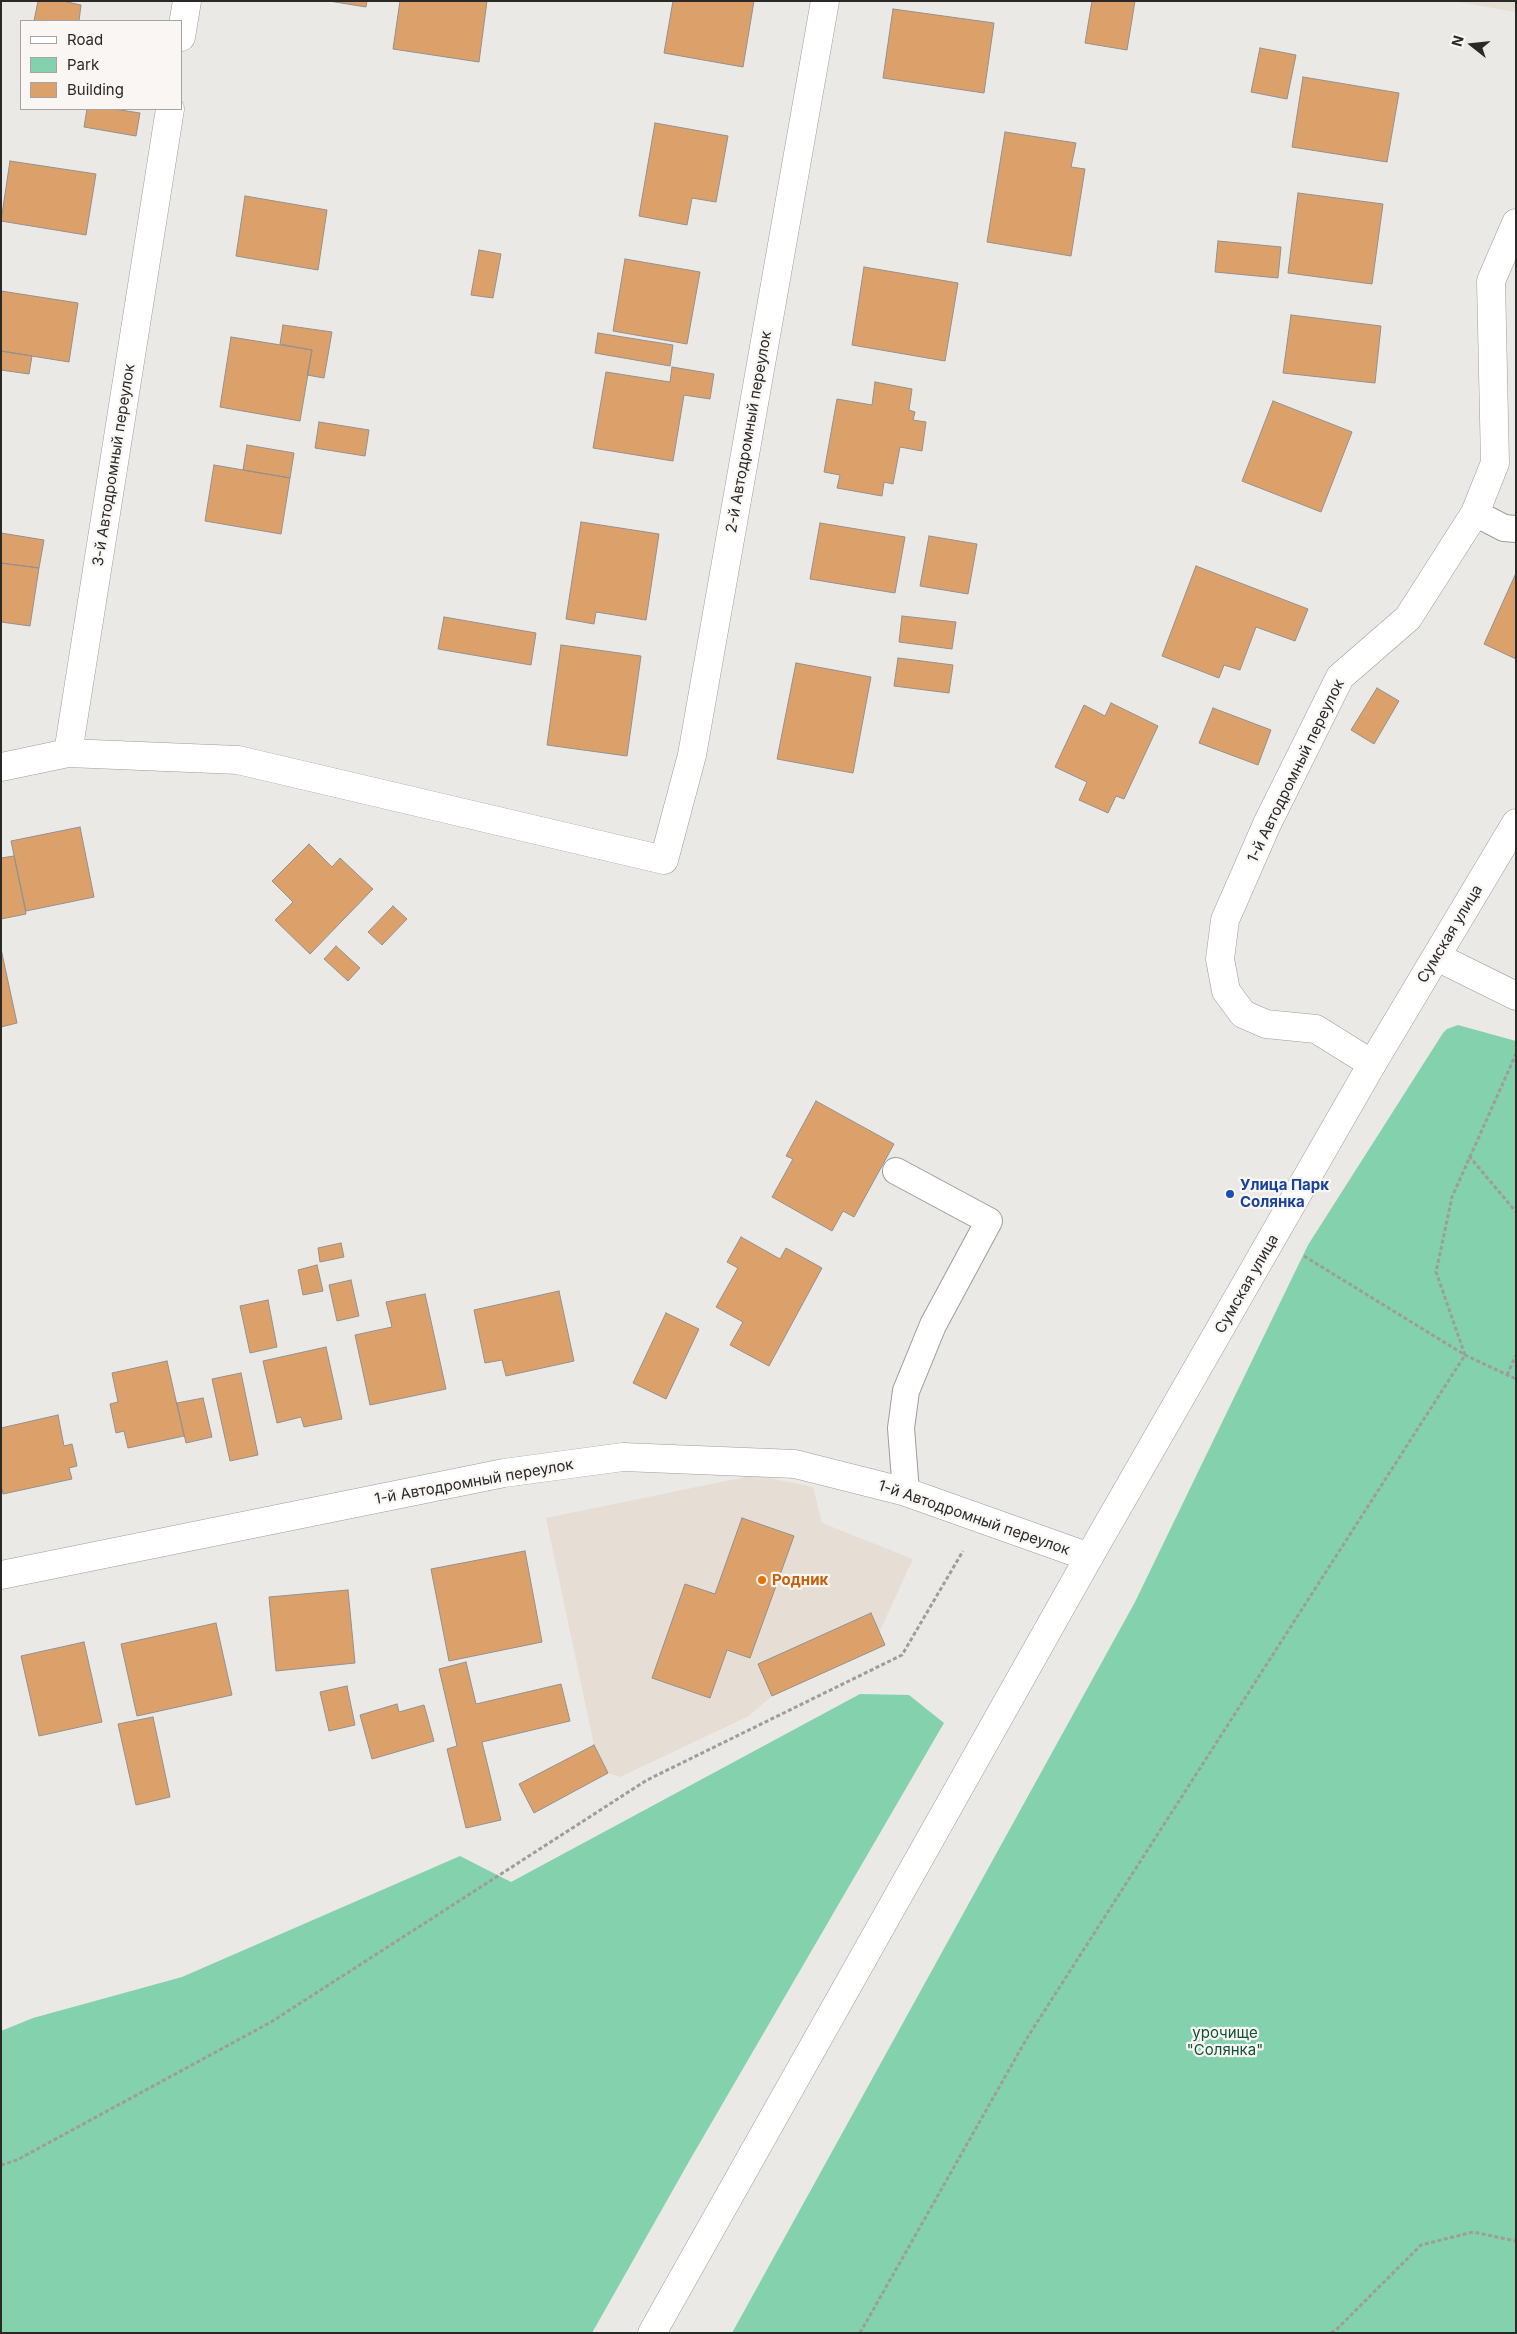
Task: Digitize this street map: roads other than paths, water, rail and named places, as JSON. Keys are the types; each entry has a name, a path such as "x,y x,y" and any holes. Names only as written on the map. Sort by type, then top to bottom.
{"street":[{"path":"182,31 187,1"},
{"name":"2-й Автодромный переулок","path":"68,754 238,760 664,860 692,755 825,1"},
{"name":"3-й Автодромный переулок","path":"68,754 170,110"},
{"name":"1-й Автодромный переулок","path":"1372,1064 1316,1029 1266,1024 1243,1014 1226,991 1224,983 1220,959 1226,920 1267,824 1340,677 1408,618 1475,513 1495,463 1491,281 1516,224"},
{"path":"1,767 68,754"},
{"name":"Сумская улица","path":"652,2333 1072,1592 1089,1557 1274,1238 1372,1064 1438,957 1516,823"},
{"path":"1438,957 1516,996"},
{"name":"1-й Автодромный переулок","path":"1,1574 504,1474 623,1457 795,1464 906,1492 1089,1557"}],"lane":[{"path":"1475,513 1504,528 1516,530"},
{"path":"896,1171 989,1221 933,1325 906,1391 901,1428 906,1492"}],"place":[{"name":"Улица Парк Солянка","path":"1230,1194"},
{"name":"Родник","path":"762,1580"}],"park label":[{"name":"урочище \"Солянка\"","path":"1225,2042"}]}
